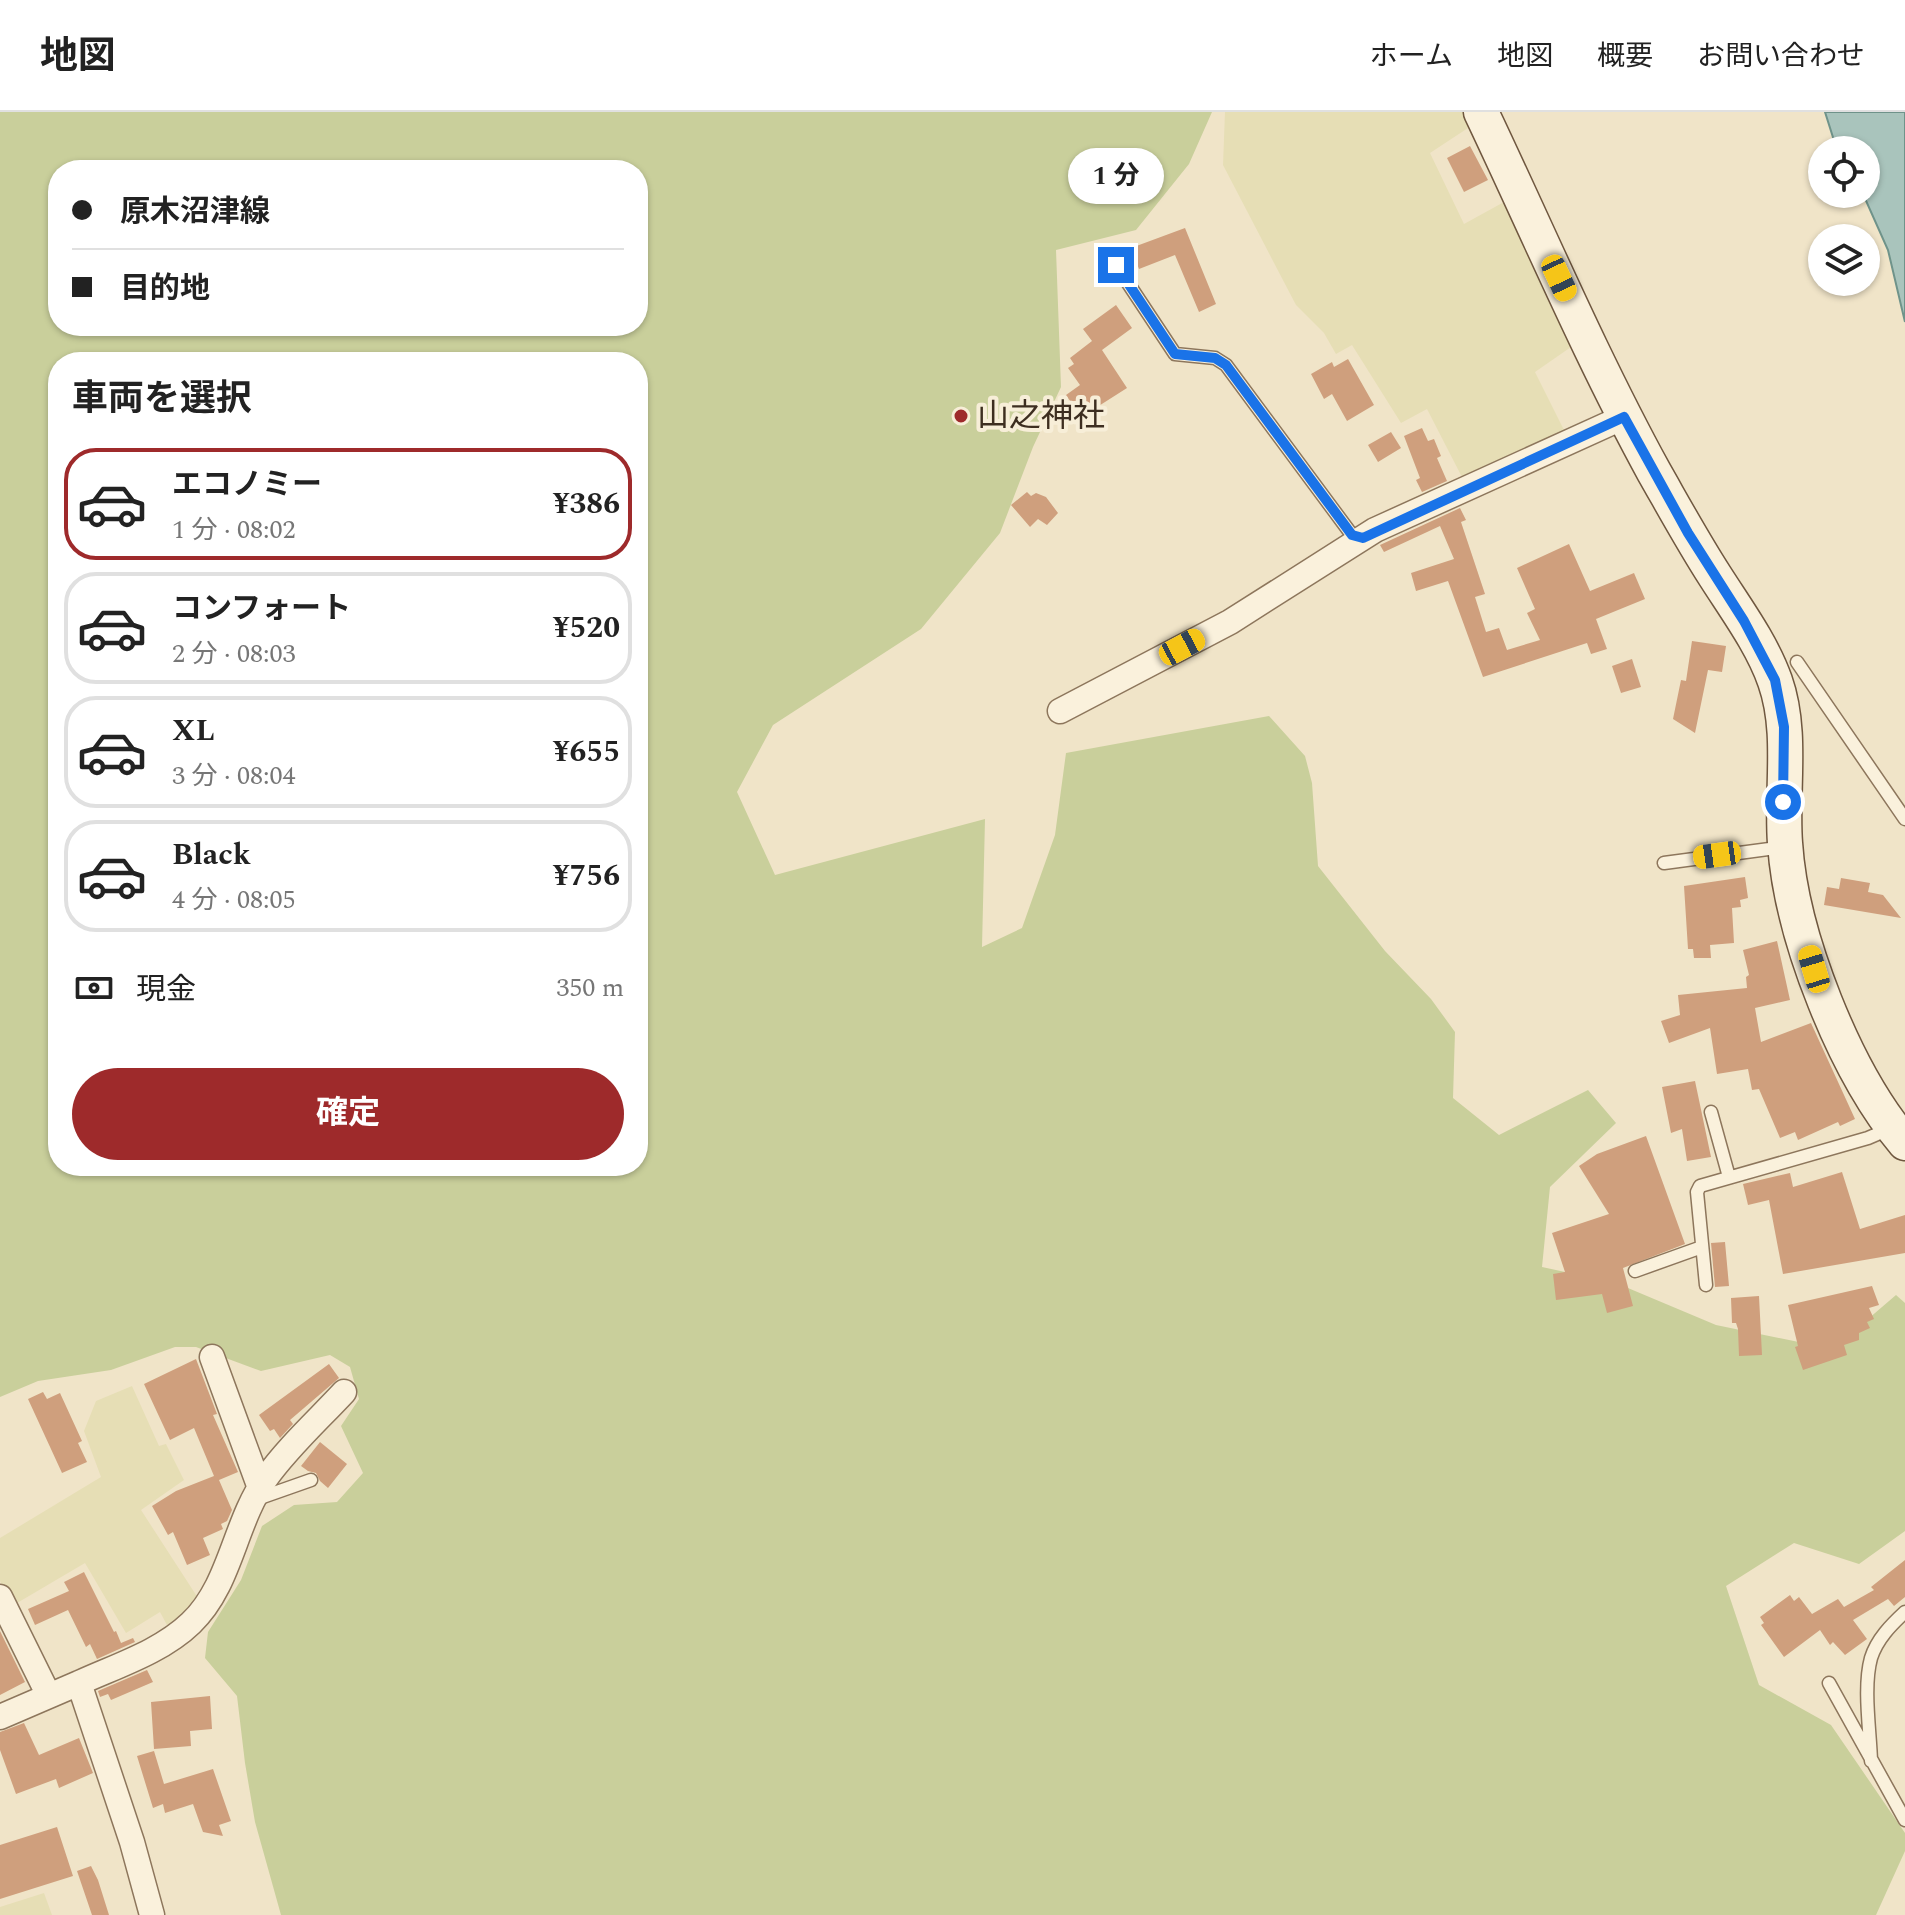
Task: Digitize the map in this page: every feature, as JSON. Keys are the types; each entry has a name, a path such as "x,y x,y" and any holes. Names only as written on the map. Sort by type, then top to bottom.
{"main road":[{"path":"1481,112 1624,417 1688,533 1744,621 1775,680 1784,727 1785,846 1797,915 1814,969 1851,1056 1869,1091 1898,1135"}],"street":[{"path":"1060,711 1230,622 1363,538 1624,417"},
{"path":"212,1357 257,1494"},
{"path":"0,1717 170,1640 204,1610 222,1577 237,1533 266,1479 344,1392"},
{"path":"0,1597 48,1694"},
{"path":"79,1683 152,1915"}],"lane":[{"path":"1116,265 1175,354 1215,358 1226,365 1352,535 1363,538"},
{"path":"1797,662 1905,819"},
{"path":"1664,863 1785,846"},
{"path":"1711,1112 1729,1177"},
{"path":"1706,1285 1697,1192 1700,1186 1868,1138 1898,1135"},
{"path":"1635,1271 1702,1247"},
{"path":"257,1494 311,1480"},
{"path":"1871,1761 1871,1659 1887,1630 1905,1612"},
{"path":"1829,1683 1905,1820"}],"shaded area":[{"path":"1225,112 1463,112 1468,128 1430,153 1464,224 1504,202 1571,347 1535,372 1566,434 1464,481 1427,409 1401,423 1352,345 1336,354 1324,333 1296,305 1223,165"},
{"path":"132,1386 159,1446 166,1444 184,1480 141,1510 198,1598 184,1615 167,1625 160,1612 126,1633 85,1563 12,1606 0,1581 0,1538 101,1477 84,1431 96,1401"},
{"path":"44,1893 52,1915 0,1915 0,1907"}],"green space":[{"path":"0,112 1212,112 1189,164 1136,230 1056,250 1061,387 1033,447 1000,533 921,629 773,725 737,792 775,875 985,819 982,947 1022,928 1055,835 1066,753 1269,716 1305,756 1312,783 1318,866 1385,951 1431,999 1455,1032 1453,1098 1499,1135 1588,1090 1616,1123 1550,1187 1542,1267 1616,1283 1716,1325 1833,1349 1896,1295 1905,1303 1905,1531 1859,1564 1794,1543 1726,1586 1759,1685 1831,1725 1905,1833 1905,1851 1876,1915 281,1915 255,1822 237,1696 205,1658 208,1632 241,1580 262,1526 294,1505 337,1502 363,1473 341,1426 359,1399 350,1367 330,1355 261,1371 196,1347 175,1347 111,1370 38,1381 0,1397"}],"water":[{"path":"1825,112 1905,112 1905,322 1880,224 1876,224 1869,208 1880,208 1880,136 1833,136"}],"building":[{"path":"1470,146 1488,180 1464,192 1447,158"},
{"path":"1185,228 1216,304 1199,312 1175,255 1139,269 1131,248"},
{"path":"1116,305 1132,328 1102,350 1127,388 1094,409 1089,402 1077,411 1066,395 1080,385 1068,368 1074,364 1070,358 1092,341 1083,329"},
{"path":"1348,359 1374,405 1347,421 1332,394 1324,399 1311,374 1332,362 1334,367"},
{"path":"1422,428 1428,441 1434,439 1441,456 1437,458 1447,481 1422,492 1404,436"},
{"path":"1391,432 1401,448 1378,462 1368,445"},
{"path":"1027,492 1031,496 1036,493 1046,497 1058,513 1047,525 1038,519 1030,527 1011,505"},
{"path":"1460,508 1466,520 1461,522 1485,594 1475,597 1486,632 1499,628 1507,650 1540,640 1527,613 1535,609 1517,568 1569,544 1590,591 1634,573 1645,599 1596,619 1607,649 1591,654 1587,643 1483,677 1448,581 1416,591 1411,573 1454,559 1440,526 1384,552 1380,545"},
{"path":"1692,641 1726,646 1722,672 1708,670 1695,733 1673,719 1681,680 1686,681"},
{"path":"1632,659 1641,687 1621,693 1612,666"},
{"path":"1745,877 1748,898 1740,900 1741,907 1732,908 1734,943 1710,945 1711,958 1694,958 1693,949 1688,949 1684,886"},
{"path":"1841,878 1870,883 1868,892 1883,895 1901,918 1824,905 1827,887 1839,889"},
{"path":"1777,941 1790,1000 1755,1008 1761,1042 1811,1023 1855,1119 1840,1126 1838,1122 1798,1140 1795,1132 1780,1138 1759,1089 1752,1090 1748,1069 1717,1074 1710,1028 1669,1043 1661,1021 1680,1015 1678,995 1747,988 1746,977 1749,975 1743,950"},
{"path":"1695,1081 1711,1157 1687,1161 1682,1129 1671,1133 1662,1087"},
{"path":"1646,1136 1685,1244 1623,1268 1633,1306 1607,1313 1602,1294 1556,1300 1553,1274 1565,1272 1552,1233 1609,1214 1579,1166 1597,1154"},
{"path":"1842,1172 1860,1229 1905,1215 1905,1253 1783,1274 1769,1200 1748,1205 1743,1184 1790,1173 1793,1187"},
{"path":"1725,1242 1729,1286 1715,1287 1711,1243"},
{"path":"1872,1286 1879,1305 1869,1308 1874,1319 1867,1322 1870,1328 1859,1333 1859,1340 1844,1345 1847,1355 1803,1370 1795,1347 1798,1346 1788,1305"},
{"path":"1759,1296 1762,1355 1739,1356 1738,1329 1736,1323 1732,1323 1731,1298"},
{"path":"196,1359 217,1414 213,1415 238,1472 219,1480 232,1510 227,1521 221,1524 223,1529 203,1538 210,1555 187,1565 173,1532 168,1535 152,1506 176,1491 214,1476 194,1428 170,1440 144,1384"},
{"path":"329,1364 339,1378 290,1420 293,1424 280,1438 274,1429 270,1431 259,1415"},
{"path":"43,1392 47,1399 60,1393 82,1441 78,1443 87,1462 62,1473 28,1399"},
{"path":"320,1442 347,1464 328,1488 316,1473 301,1466"},
{"path":"1905,1560 1905,1597 1894,1606 1888,1599 1853,1620 1867,1639 1845,1655 1833,1642 1830,1645 1820,1630 1784,1657 1761,1625 1764,1623 1760,1617 1790,1595 1794,1601 1799,1597 1812,1614 1838,1599 1844,1607 1874,1590 1871,1587"},
{"path":"84,1572 121,1643 133,1638 135,1642 97,1659 90,1644 86,1647 68,1610 35,1625 28,1609 69,1591 64,1582"},
{"path":"0,1631 25,1682 0,1695"},
{"path":"147,1670 153,1682 111,1700 108,1694 100,1697 98,1691"},
{"path":"210,1696 212,1729 190,1731 191,1746 154,1749 151,1702"},
{"path":"24,1723 39,1755 79,1738 93,1773 59,1788 56,1779 16,1794 0,1750 0,1732"},
{"path":"154,1751 164,1784 213,1769 231,1821 219,1825 223,1836 203,1832 193,1804 165,1813 163,1804 153,1808 137,1756"},
{"path":"57,1827 73,1876 0,1899 0,1845"},
{"path":"91,1866 109,1915 92,1915 77,1871"}],"place":[{"name":"山之神社","path":"961,416"}],"route":[{"path":"1116,265 1175,354 1215,358 1226,365 1352,535 1363,538 1624,417 1688,533 1744,621 1775,680 1784,727 1783,802"}]}
